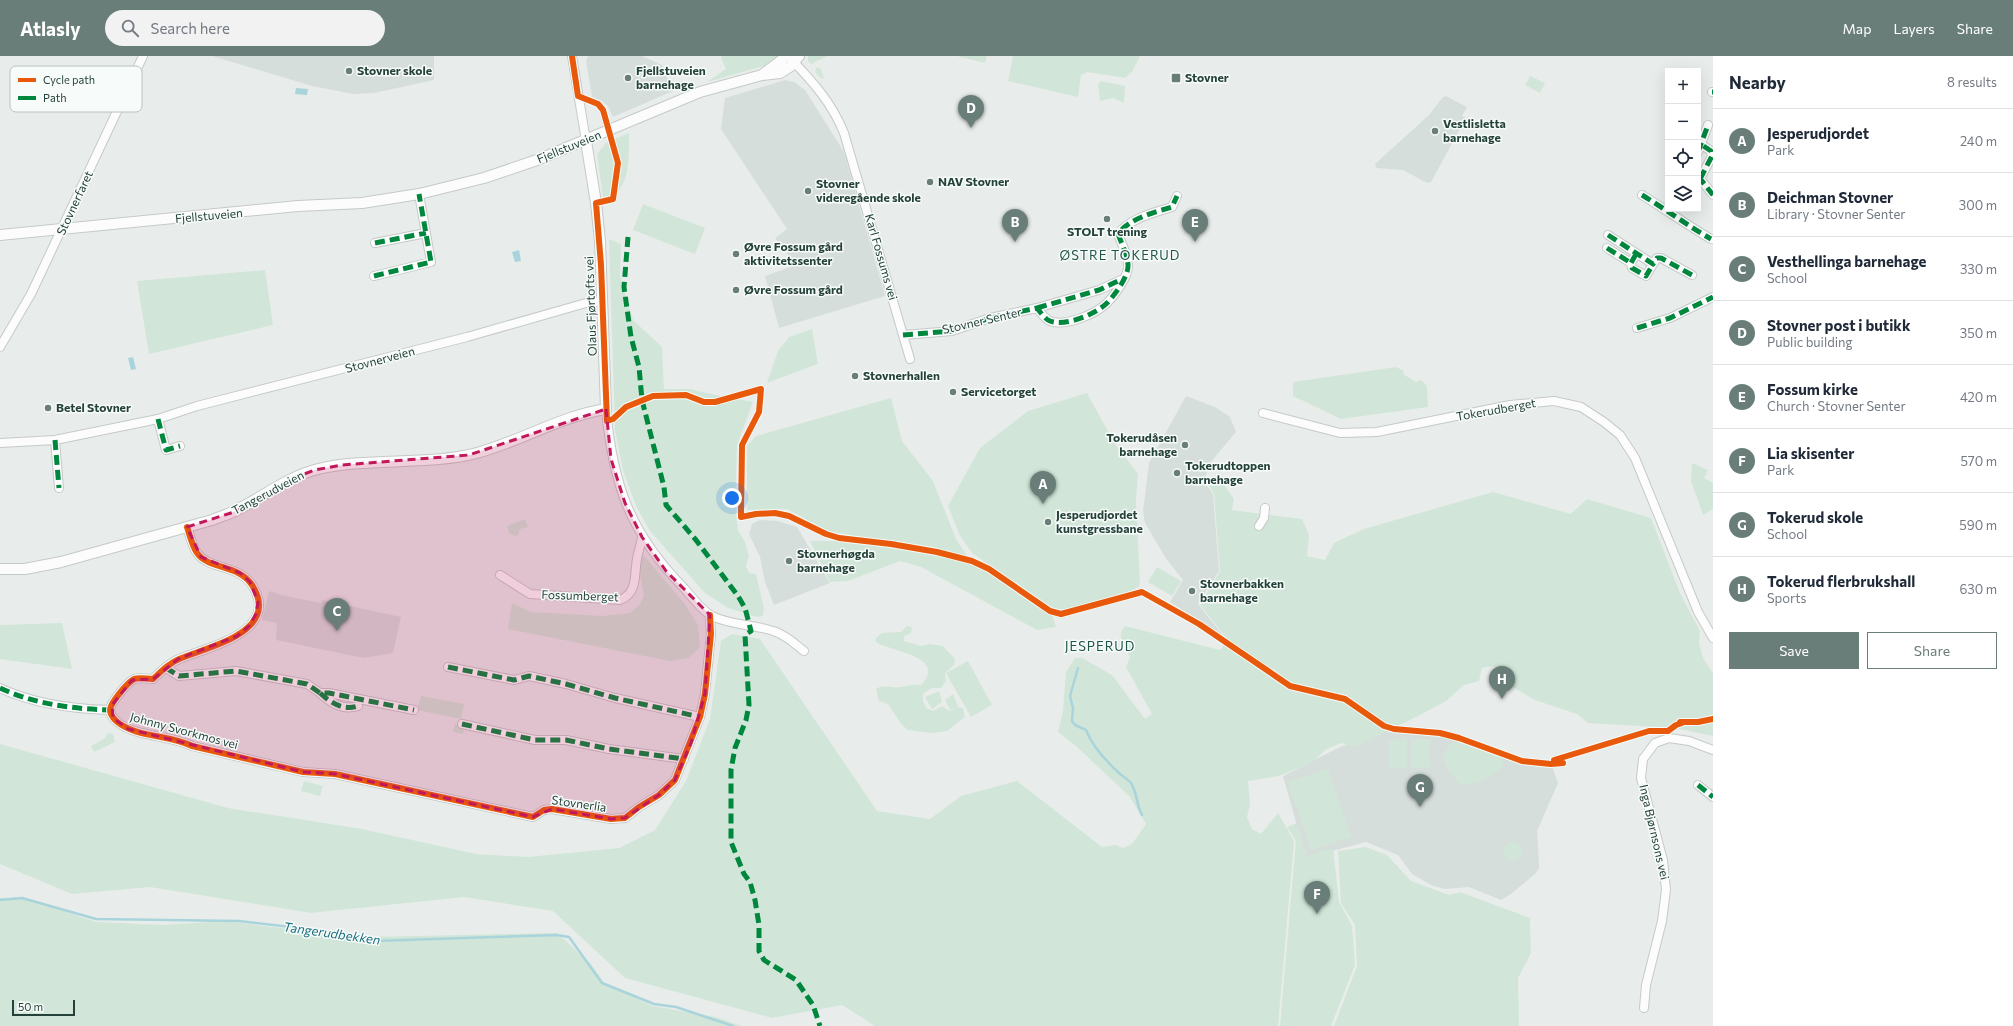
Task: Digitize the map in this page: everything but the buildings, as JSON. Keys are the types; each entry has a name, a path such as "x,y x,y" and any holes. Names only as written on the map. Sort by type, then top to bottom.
{"street":[{"name":"Stovnerfaret","path":"138,66 143,56"},
{"name":"Olaus Fjørtofts vei","path":"572,56 599,223 606,409"},
{"name":"Fjellstuveien","path":"0,235 298,206 362,203 418,194 512,169 586,141 679,100 762,75 780,73 792,58"},
{"name":"Karl Fossums vei","path":"792,58 827,99 838,117 910,359"},
{"name":"Stovnerfaret","path":"0,347 21,314 63,229 117,112"},
{"path":"1701,145 1708,125"},
{"path":"1701,148 1711,151 1712,156 1701,174"},
{"path":"1701,180 1713,195"},
{"path":"374,276 430,262 418,194"},
{"path":"1642,195 1676,215 1681,222 1711,239"},
{"name":"Stovner Senter","path":"1037,308 1048,320 1055,323 1066,322 1090,315 1107,303 1128,271 1126,257 1118,234 1124,225 1147,215 1172,207 1177,196"},
{"path":"375,244 426,233"},
{"path":"1608,235 1653,264"},
{"path":"1607,248 1631,263 1632,268 1646,276 1657,258 1660,258 1692,274"},
{"path":"1631,263 1636,254"},
{"name":"Stovner Senter","path":"903,335 952,331 990,318 1037,308 1099,290 1124,278"},
{"path":"1637,328 1670,318 1713,298"},
{"name":"Stovnerveien","path":"0,443 55,440 158,419 208,404 290,384 586,303 602,301"},
{"name":"Tokerudberget","path":"1263,413 1340,433 1347,433 1377,432 1510,405 1554,400 1581,408 1604,422 1620,435 1635,458 1698,612 1713,638"},
{"path":"606,409 612,459 625,503 642,537 666,571 710,615 727,622 778,632 804,651"},
{"name":"Tangerudveien","path":"0,569 25,569 50,565 187,527 234,512 296,477 315,470 342,464 438,459 469,455 497,446 580,414 606,409"},
{"path":"158,419 166,450 180,446"},
{"path":"55,440 59,488"},
{"path":"1259,526 1264,518 1265,508"},
{"path":"0,688 12,695 71,708 110,710 114,701 129,682 137,678 152,680 178,659 229,640 240,634 249,626 258,608 256,595 250,582 240,573 201,557 194,549 187,527"},
{"name":"Fossumberget","path":"500,575 530,594 620,600 629,596 634,588 637,560 642,537"},
{"name":"Stovnerlia","path":"303,772 336,774 533,817 544,810 552,809 610,819 625,818 639,807 659,795 675,780 684,759 700,717 706,687 710,615"},
{"path":"448,667 514,680 529,676 566,684 615,698 700,717"},
{"path":"166,668 179,676 236,671 307,684 334,704 348,708 358,706"},
{"path":"320,693 329,693 414,710"},
{"name":"Johnny Svorkmos vei","path":"110,710 116,720 128,729 183,741 192,746 303,772"},
{"path":"462,724 535,740 566,740 608,749 684,759"},
{"name":"Inga Bjørnsons vei","path":"1644,1008 1646,985 1662,921 1666,890 1663,860 1641,778 1643,760 1655,743 1669,738 1689,742 1713,750"},
{"path":"1698,785 1713,797"}],"highlighted area":[{"path":"606,409 611,459 625,503 642,537 666,571 710,615 705,694 691,743 675,780 659,795 625,818 611,819 552,809 533,817 335,774 303,772 128,729 113,718 112,705 132,680 153,679 178,659 237,636 249,626 256,614 258,602 250,582 240,573 201,557 187,527 234,512 296,477 315,470 342,465 469,455"}],"shaded area":[{"name":"Stovner skole","path":"212,56 434,56 434,80 374,93 353,94 312,86"},
{"name":"Fjellstuveien barnehage","path":"588,56 642,56 662,65 673,91 613,117 608,106 602,101 592,97 586,61"},
{"name":"Stovner videregående skole","path":"785,80 794,82 805,90 844,152 885,296 779,328 765,276 796,265 775,238 787,229 721,129 725,98"},
{"name":"Vestlisletta barnehage","path":"1446,96 1467,107 1462,116 1466,118 1431,182 1427,183 1403,170 1376,168 1375,164 1429,115 1443,97"},
{"name":"Tokerudtoppen barnehage","path":"1186,396 1215,407 1230,417 1236,432 1210,463 1204,482 1213,494 1219,571 1198,604 1226,639 1170,602 1183,580 1167,560 1145,523 1143,511 1149,463"},
{"name":"Stovnerhøgda barnehage","path":"760,520 778,521 797,527 830,583 774,605 765,582 760,557 749,534 752,524"},
{"path":"269,591 321,603 322,600 401,617 393,653 364,658 276,640 277,623 262,620"},
{"path":"1374,724 1389,730 1459,739 1519,763 1552,766 1558,783 1537,831 1539,868 1535,874 1511,894 1501,900 1469,887 1445,889 1431,885 1412,874 1398,855 1366,842 1306,858 1283,776 1342,746 1354,744"}],"green space":[{"path":"722,56 779,56 764,66 707,82 726,69 721,58"},
{"path":"808,56 827,56 811,64 808,61"},
{"path":"957,56 987,56 985,63"},
{"path":"1013,56 1140,56 1132,72 1125,78 1087,72 1081,75 1078,97 1008,81"},
{"path":"817,67 821,69 824,78 822,79 815,72"},
{"path":"1530,76 1545,83 1540,93 1525,85"},
{"path":"1101,81 1125,86 1124,103 1113,98 1100,101 1098,85"},
{"path":"629,133 627,172 624,181 620,189 613,195 603,198 597,154 607,142"},
{"path":"643,204 705,228 695,254 633,230"},
{"path":"609,239 621,244 620,276 633,320 662,347 664,389 690,389 753,402 737,445 735,506 738,530 745,542 749,556 746,566 749,573 756,574 764,608 763,616 757,617 728,608 705,593 650,531 637,508 623,471 615,430"},
{"path":"265,270 273,325 149,354 137,281"},
{"path":"812,329 818,364 767,383 778,351 789,337"},
{"path":"1396,367 1404,371 1403,374 1416,382 1421,380 1427,386 1428,407 1341,419 1293,396 1293,382"},
{"path":"1087,393 1115,444 1138,474 1136,501 1140,582 1139,586 1133,590 1068,610 1053,608 972,553 960,536 948,506 980,448 1028,411"},
{"path":"891,398 902,441 933,481 956,539 968,557 912,547 968,562 1003,581 1052,615 1056,627 1037,630 921,567 900,561 848,581 830,582 810,541 839,541 906,545 828,531 787,509 747,510 747,446 756,436"},
{"path":"1692,463 1708,470 1704,478 1713,483 1713,509 1703,515 1691,481"},
{"path":"1213,476 1221,481 1234,499 1232,510 1302,519 1309,535 1307,556 1325,560 1334,543 1364,529 1493,492 1571,514 1587,499 1651,518 1680,593 1700,631 1699,643 1703,658 1713,673 1713,736 1675,728 1588,723 1577,714 1535,700 1502,681 1494,666 1482,668 1479,681 1464,685 1446,701 1354,747 1341,743 1325,750 1313,762 1279,776 1248,781 1250,804 1247,817 1252,829 1261,834 1278,813 1294,841 1278,1026 875,1026 842,1005 772,1018 625,978 553,911 464,897 311,913 150,887 72,894 0,864 0,744 228,808 362,829 476,854 528,857 619,848 655,830 686,781 710,719 721,641 732,634 760,639 877,811 930,819 961,796 1017,781 1102,847 1116,845 1123,848 1132,844 1146,824 1130,797 1076,746 1058,732 1063,711 1066,672 1075,658 1082,658 1112,675 1145,719 1152,714 1126,667 1130,657 1121,637 1122,630 1125,626 1220,650 1228,640 1200,605 1220,571 1214,493 1206,482"},
{"path":"525,519 528,527 520,529 518,535 515,536 509,533 507,526"},
{"path":"641,556 645,557 684,603 698,625 700,647 689,658 670,661 508,629 512,603 531,612 602,616 630,613 640,604 644,596 640,573"},
{"path":"1157,567 1181,581 1172,596 1148,582"},
{"path":"62,623 72,669 0,659 0,625"},
{"path":"907,626 912,627 911,633 904,636 904,641 921,646 930,644 943,646 955,659 954,665 945,673 946,681 941,688 932,688 923,694 923,701 926,708 933,711 942,706 950,711 957,707 963,708 965,717 947,731 931,733 908,730 902,725 888,704 879,701 876,689 879,687 921,685 928,675 927,667 922,661 914,656 876,642 876,638 882,633 901,632"},
{"path":"968,661 992,705 971,717 946,673"},
{"path":"939,691 942,702 932,709 925,697"},
{"path":"953,694 958,706 950,710 945,700"},
{"path":"421,696 464,704 461,719 417,710"},
{"path":"455,724 465,726 463,734 453,732"},
{"path":"108,733 113,734 115,742 94,752 91,746 104,739"},
{"path":"1407,739 1407,768 1389,768 1389,740"},
{"path":"1411,739 1430,739 1430,767 1411,768"},
{"path":"1457,742 1468,743 1499,756 1502,758 1504,764 1496,772 1485,779 1467,785 1461,785 1448,768 1443,756 1450,744"},
{"path":"1328,769 1351,837 1311,850 1288,782"},
{"path":"304,781 323,786 320,796 301,791"},
{"path":"1297,823 1307,856 1333,848 1339,902 1352,926 1355,965 1331,1026 1280,1026 1296,841 1287,827"},
{"path":"1513,842 1519,845 1522,851 1519,857 1513,860 1507,857 1504,851 1507,845"},
{"path":"1366,847 1387,855 1411,881 1449,895 1460,892 1530,918 1531,953 1518,978 1519,1026 1334,1026 1357,966 1355,925 1341,903 1338,851"},
{"path":"22,897 96,922 163,925 225,921 367,937 557,933 591,964 605,984 653,1006 716,1017 741,1026 0,1026 0,898"}],"water":[{"path":"296,88 308,89 307,95 295,94"},
{"path":"519,250 521,261 515,262 512,252"},
{"path":"133,357 136,369 131,370 128,358"}],"waterway":[{"path":"1078,668 1070,696 1073,708 1072,721 1075,725 1086,730 1100,753 1131,783 1142,815"},
{"name":"Tangerudbekken","path":"0,900 22,898 96,919 239,921 334,932 374,941 557,935 569,937 602,983 654,1004 676,1007 733,1026"}],"marked path":[{"path":"1701,144 1708,125"},
{"path":"1701,177 1712,156 1711,151 1702,145"},
{"path":"1701,180 1713,195"},
{"path":"374,276 431,262 419,194"},
{"path":"1642,195 1711,239"},
{"path":"903,335 952,331 990,318 1037,308 1046,319 1056,322 1072,321 1096,311 1113,297 1126,276 1128,263 1118,234 1123,228 1135,220 1172,207 1177,196"},
{"path":"375,243 426,233"},
{"path":"1608,235 1653,264 1657,258 1661,258 1692,275"},
{"path":"628,237 624,287 631,337 639,367 642,400 664,487 666,505 696,540 738,596 745,608 751,631 745,635 749,705 746,720 735,748 731,770 731,842 744,874 750,882 755,900 759,925 759,951 764,960 796,980 813,1005 820,1026"},
{"path":"1607,248 1631,263"},
{"path":"1636,254 1631,263 1632,268 1646,276 1653,264"},
{"path":"1037,308 1099,290 1122,279"},
{"path":"1637,328 1670,318 1713,297"},
{"path":"158,419 166,450 180,446"},
{"path":"55,440 59,488"},
{"path":"448,667 514,680 529,676 566,684 615,698 700,717"},
{"path":"166,668 179,676 236,671 307,684 320,693 329,693 414,710"},
{"path":"0,688 26,698 54,705 110,710"},
{"path":"320,693 328,700 342,707 358,706"},
{"path":"462,724 535,740 566,740 609,749 684,759"},
{"path":"1698,785 1713,797"}],"cycle path":[{"path":"572,56 578,96 598,104 603,110 618,163 613,199 596,203 601,265 607,421 613,419 626,407 653,396 686,395 704,402 715,402 761,389 759,412 742,445 741,517 756,514 775,513 789,516 826,534 839,538 891,544 937,552 972,561 989,569 1050,611 1061,614 1142,592 1199,624 1290,686 1345,699 1384,726 1394,729 1440,733 1459,738 1522,761 1551,764 1563,763"},
{"path":"187,527 191,541 197,553 202,558 216,565 232,570 246,578 252,585 259,601 257,615 249,626 237,635 222,643 175,661 153,679 138,678 131,681 120,693 111,707 111,713 116,721 124,726 143,733 173,739 192,746 303,772 335,774 533,817 544,810 552,809 611,819 625,818 639,807 659,795 675,780 700,717 705,694 711,634 710,615"},
{"path":"1554,760 1649,731 1668,731 1676,725 1682,723 1680,722 1698,722 1713,719"}],"place":[{"name":"Stovner skole","path":"349,71"},
{"name":"Fjellstuveien barnehage","path":"628,78"},
{"name":"Stovner","path":"1176,78"},
{"name":"Stovner post i butikk","path":"971,128"},
{"name":"Vestlisletta barnehage","path":"1435,131"},
{"name":"NAV Stovner","path":"930,182"},
{"name":"Stovner videregående skole","path":"808,191"},
{"name":"STOLT trening","path":"1107,219"},
{"name":"Deichman Stovner","path":"1015,242"},
{"name":"Fossum kirke","path":"1195,242"},
{"name":"Øvre Fossum gård aktivitetssenter","path":"736,254"},
{"name":"Øvre Fossum gård","path":"736,290"},
{"name":"Stovnerhallen","path":"855,376"},
{"name":"Servicetorget","path":"953,392"},
{"name":"Betel Stovner","path":"48,408"},
{"name":"Tokerudåsen barnehage","path":"1185,445"},
{"name":"Tokerudtoppen barnehage","path":"1177,473"},
{"name":"Jesperudjordet","path":"1043,504"},
{"name":"Jesperudjordet kunstgressbane","path":"1048,522"},
{"name":"Stovnerhøgda barnehage","path":"789,561"},
{"name":"Stovnerbakken barnehage","path":"1192,591"},
{"name":"Vesthellinga barnehage","path":"337,631"},
{"name":"Tokerud flerbrukshall","path":"1502,699"},
{"name":"Tokerud skole","path":"1420,807"},
{"name":"Lia skisenter","path":"1317,914"}],"district":[{"name":"ØSTRE TOKERUD","path":"1120,255"},
{"name":"JESPERUD","path":"1100,646"}]}
